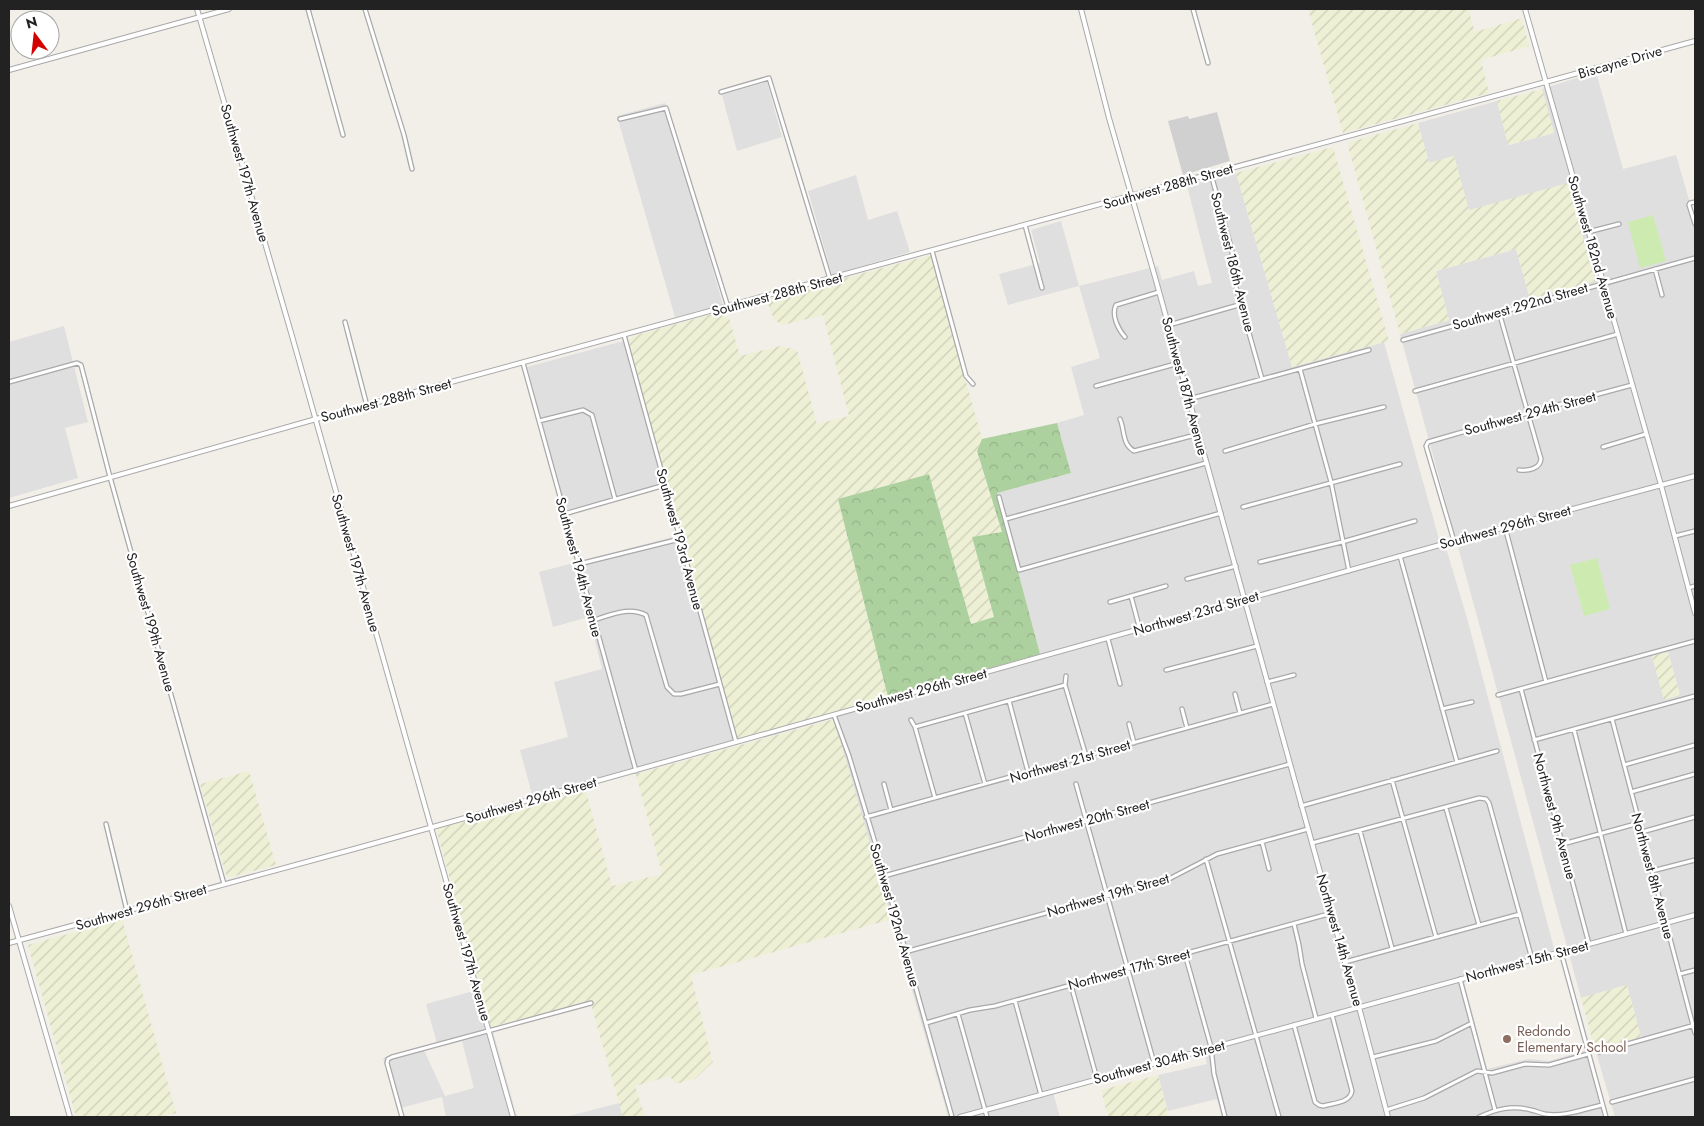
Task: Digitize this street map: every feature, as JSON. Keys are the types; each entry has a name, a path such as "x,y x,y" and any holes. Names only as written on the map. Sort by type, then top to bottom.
{"street":[{"name":"Southwest 197th Avenue","path":"197,9 316,419 513,1117"},
{"path":"9,70 229,9"},
{"path":"308,9 343,135"},
{"path":"365,9 404,135 412,169"},
{"name":"Southwest 187th Avenue","path":"1081,9 1109,118 1290,764"},
{"path":"1193,9 1208,63"},
{"name":"Southwest 182nd Avenue","path":"1525,9 1661,485 1695,613"},
{"name":"Biscayne Drive","path":"1546,82 1695,41"},
{"path":"721,92 769,78 830,279"},
{"name":"Southwest 288th Street","path":"9,506 316,419 1546,82"},
{"path":"620,119 666,108 728,307"},
{"name":"Southwest 186th Avenue","path":"1211,174 1232,251 1232,272 1262,379"},
{"path":"1695,202 1689,204 1695,224"},
{"path":"1588,232 1619,224"},
{"path":"1025,225 1042,288"},
{"path":"932,251 966,376 973,384"},
{"name":"Southwest 292nd Street","path":"1403,340 1695,258"},
{"path":"1655,269 1662,295"},
{"path":"1125,337 1119,328 1115,315 1114,309 1116,305 1159,292"},
{"path":"1168,325 1242,304"},
{"path":"1499,312 1540,454 1541,462 1536,467 1519,470"},
{"path":"345,322 367,406"},
{"path":"1415,391 1618,334"},
{"name":"Southwest 193rd Avenue","path":"624,335 736,742"},
{"path":"1189,399 1369,350"},
{"name":"Southwest 194th Avenue","path":"523,362 636,770"},
{"name":"Southwest 199th Avenue","path":"9,382 76,363 81,365 110,477 224,884"},
{"path":"1096,386 1179,363"},
{"path":"1300,369 1331,482 1348,570"},
{"name":"Southwest 294th Street","path":"1454,541 1426,446 1428,442 1632,385"},
{"path":"1225,451 1315,424 1384,407"},
{"path":"539,421 583,410 592,415 615,499"},
{"path":"1120,419 1127,445 1132,450 1138,451 1199,434"},
{"path":"1602,447 1646,434"},
{"path":"1006,519 1206,463"},
{"path":"1243,507 1400,464"},
{"path":"1661,485 1695,476"},
{"path":"564,514 665,485"},
{"name":"Southwest 296th Street","path":"1348,570 1661,485"},
{"path":"999,497 1019,570 1221,513"},
{"path":"1260,562 1342,542 1415,521"},
{"path":"1505,527 1546,682"},
{"path":"1675,536 1695,531"},
{"path":"578,564 680,539"},
{"path":"1400,556 1457,762"},
{"path":"1187,579 1236,566"},
{"name":"Northwest 23rd Street","path":"1044,656 1348,570"},
{"path":"1110,602 1166,586"},
{"path":"1688,588 1695,586"},
{"path":"1131,596 1140,630"},
{"path":"594,620 627,611 638,611 646,615 667,687 674,694 720,684"},
{"path":"1108,638 1120,684"},
{"path":"1498,695 1695,641"},
{"path":"1166,670 1257,646"},
{"name":"Southwest 296th Street","path":"9,943 1044,656"},
{"path":"1267,682 1294,675"},
{"path":"1066,676 1065,685 1086,756"},
{"path":"915,727 1065,685"},
{"name":"Northwest 9th Avenue","path":"1521,689 1589,944"},
{"path":"1235,694 1240,713"},
{"path":"1534,740 1695,696"},
{"path":"1009,701 1028,772"},
{"path":"1442,709 1472,702"},
{"name":"Northwest 21st Street","path":"866,817 1273,704"},
{"path":"1182,709 1187,728"},
{"path":"965,713 985,784"},
{"name":"Southwest 192nd Avenue","path":"834,714 849,756 952,1117"},
{"name":"Northwest 8th Avenue","path":"1612,719 1695,1033"},
{"path":"911,720 915,727 935,798"},
{"path":"1129,724 1134,743"},
{"path":"1574,730 1626,934"},
{"path":"1624,765 1695,745"},
{"path":"1301,806 1497,751"},
{"name":"Northwest 14th Avenue","path":"1290,764 1359,1006 1388,1117"},
{"name":"Northwest 20th Street","path":"884,876 1290,764"},
{"path":"1631,792 1695,774"},
{"path":"1392,780 1436,937"},
{"path":"884,784 891,810"},
{"path":"1076,784 1154,1063"},
{"path":"1312,843 1480,798 1486,799 1489,803 1532,959"},
{"path":"1446,808 1479,925"},
{"path":"1642,832 1695,817"},
{"path":"1562,844 1639,823"},
{"path":"106,824 127,911"},
{"name":"Northwest 19th Street","path":"906,952 1169,879 1217,854 1308,830"},
{"path":"1360,831 1392,948"},
{"path":"1262,842 1270,869"},
{"path":"1206,860 1279,1117"},
{"path":"1652,872 1695,860"},
{"path":"9,906 70,1117"},
{"name":"Northwest 17th Street","path":"926,1023 1015,1001 1332,913"},
{"path":"1345,962 1520,914"},
{"name":"Northwest 15th Street","path":"1359,1006 1695,915"},
{"path":"1294,924 1316,1018"},
{"path":"1561,952 1606,1117"},
{"path":"1185,954 1211,1047 1214,1074 1226,1117"},
{"path":"1680,974 1695,970"},
{"path":"1460,980 1496,1110"},
{"path":"1071,985 1097,1079"},
{"path":"1015,1001 1041,1095"},
{"path":"402,1117 387,1063 388,1059 591,1003"},
{"name":"Southwest 304th Street","path":"960,1117 1359,1006"},
{"path":"958,1014 987,1117"},
{"path":"1294,1025 1315,1102 1323,1106 1348,1099 1352,1091 1332,1014"},
{"path":"1373,1057 1436,1040 1472,1023"},
{"path":"1599,1052 1694,1025"},
{"path":"1386,1110 1424,1098 1477,1071 1492,1073 1525,1064 1549,1065 1588,1054"},
{"path":"1612,1102 1695,1079"},
{"path":"1479,1117 1496,1110 1518,1107 1545,1116 1571,1113 1602,1105"}],"shaded area":[{"path":"1596,72 1623,169 1676,155 1695,220 1695,1117 1615,1117 1595,1049 1641,1037 1627,985 1581,998 1400,334 1449,320 1436,271 1516,249 1530,299 1595,281 1469,211 1454,156 1429,163 1418,123 1497,101 1509,145 1554,133 1542,89","holes":["1668,652 1680,695 1664,699 1652,656"]},
{"path":"767,82 782,137 737,151 722,95"},
{"path":"665,103 723,305 675,317 617,116"},
{"path":"1217,112 1230,161 1183,175 1168,121 1188,116 1189,119"},
{"path":"1236,173 1292,367 1384,342 1439,539 1446,548 1467,618 1556,956 1464,982 1487,1069 1528,1059 1549,1061 1590,1049 1608,1117 1222,1117 1217,1099 1168,1111 1158,1075 1207,1064 1204,1052 1053,1093 1060,1117 944,1117 948,1116 832,712 1040,654 996,493 1071,473 1057,423 1084,415 1071,367 1100,358 1079,286 1158,266 1162,280 1194,271 1198,286 1212,283 1187,186"},
{"path":"856,175 868,220 897,211 910,252 832,275 808,191"},
{"path":"1061,221 1079,286 1008,305 999,274 1040,263 1031,230"},
{"path":"64,326 88,422 65,428 78,478 9,498 9,342"},
{"path":"627,340 666,483 566,510 527,367"},
{"path":"680,535 736,741 533,798 520,750 568,737 554,682 602,669 589,617 553,627 539,572"},
{"path":"481,989 517,1117 446,1117 442,1097 397,1109 383,1058 422,1046 445,1096 474,1088 462,1041 438,1047 426,1004"},
{"path":"619,1103 623,1117 565,1117"}],"green space":[{"path":"1308,9 1468,9 1475,32 1522,18 1529,46 1481,60 1489,93 1343,133"},
{"path":"1542,89 1554,133 1508,145 1497,101"},
{"path":"1418,123 1429,163 1454,156 1469,210 1568,183 1595,281 1530,299 1516,249 1436,271 1449,320 1400,334 1347,143"},
{"path":"1333,147 1389,341 1292,367 1236,173"},
{"path":"1653,215 1666,261 1640,268 1628,222"},
{"path":"931,255 982,439 977,451 1002,533 972,537 994,617 971,624 929,474 838,499 888,697 736,741 627,340 636,335 716,313 729,318 740,356 780,346 797,350 817,424 849,416 823,315 783,325 774,320 766,299"},
{"path":"1057,423 1071,473 997,493 1040,654 888,697 838,499 929,474 971,624 994,617 972,537 1002,532 977,451 982,439"},
{"path":"1597,558 1610,609 1584,616 1570,565"},
{"path":"1668,652 1680,695 1664,700 1652,656"},
{"path":"834,719 892,919 691,975 713,1062 695,1079 675,1084 670,1076 635,1086 645,1116 647,1117 623,1117 590,1001 491,1027 436,829 585,788 612,886 662,874 636,774"},
{"path":"249,771 276,865 227,878 200,784"},
{"path":"122,919 176,1113 162,1117 76,1117 28,945"},
{"path":"1627,985 1641,1037 1595,1049 1581,998"},
{"path":"1158,1075 1169,1117 1108,1117 1101,1090"}],"place":[{"name":"Redondo Elementary School","path":"1507,1039"}]}
